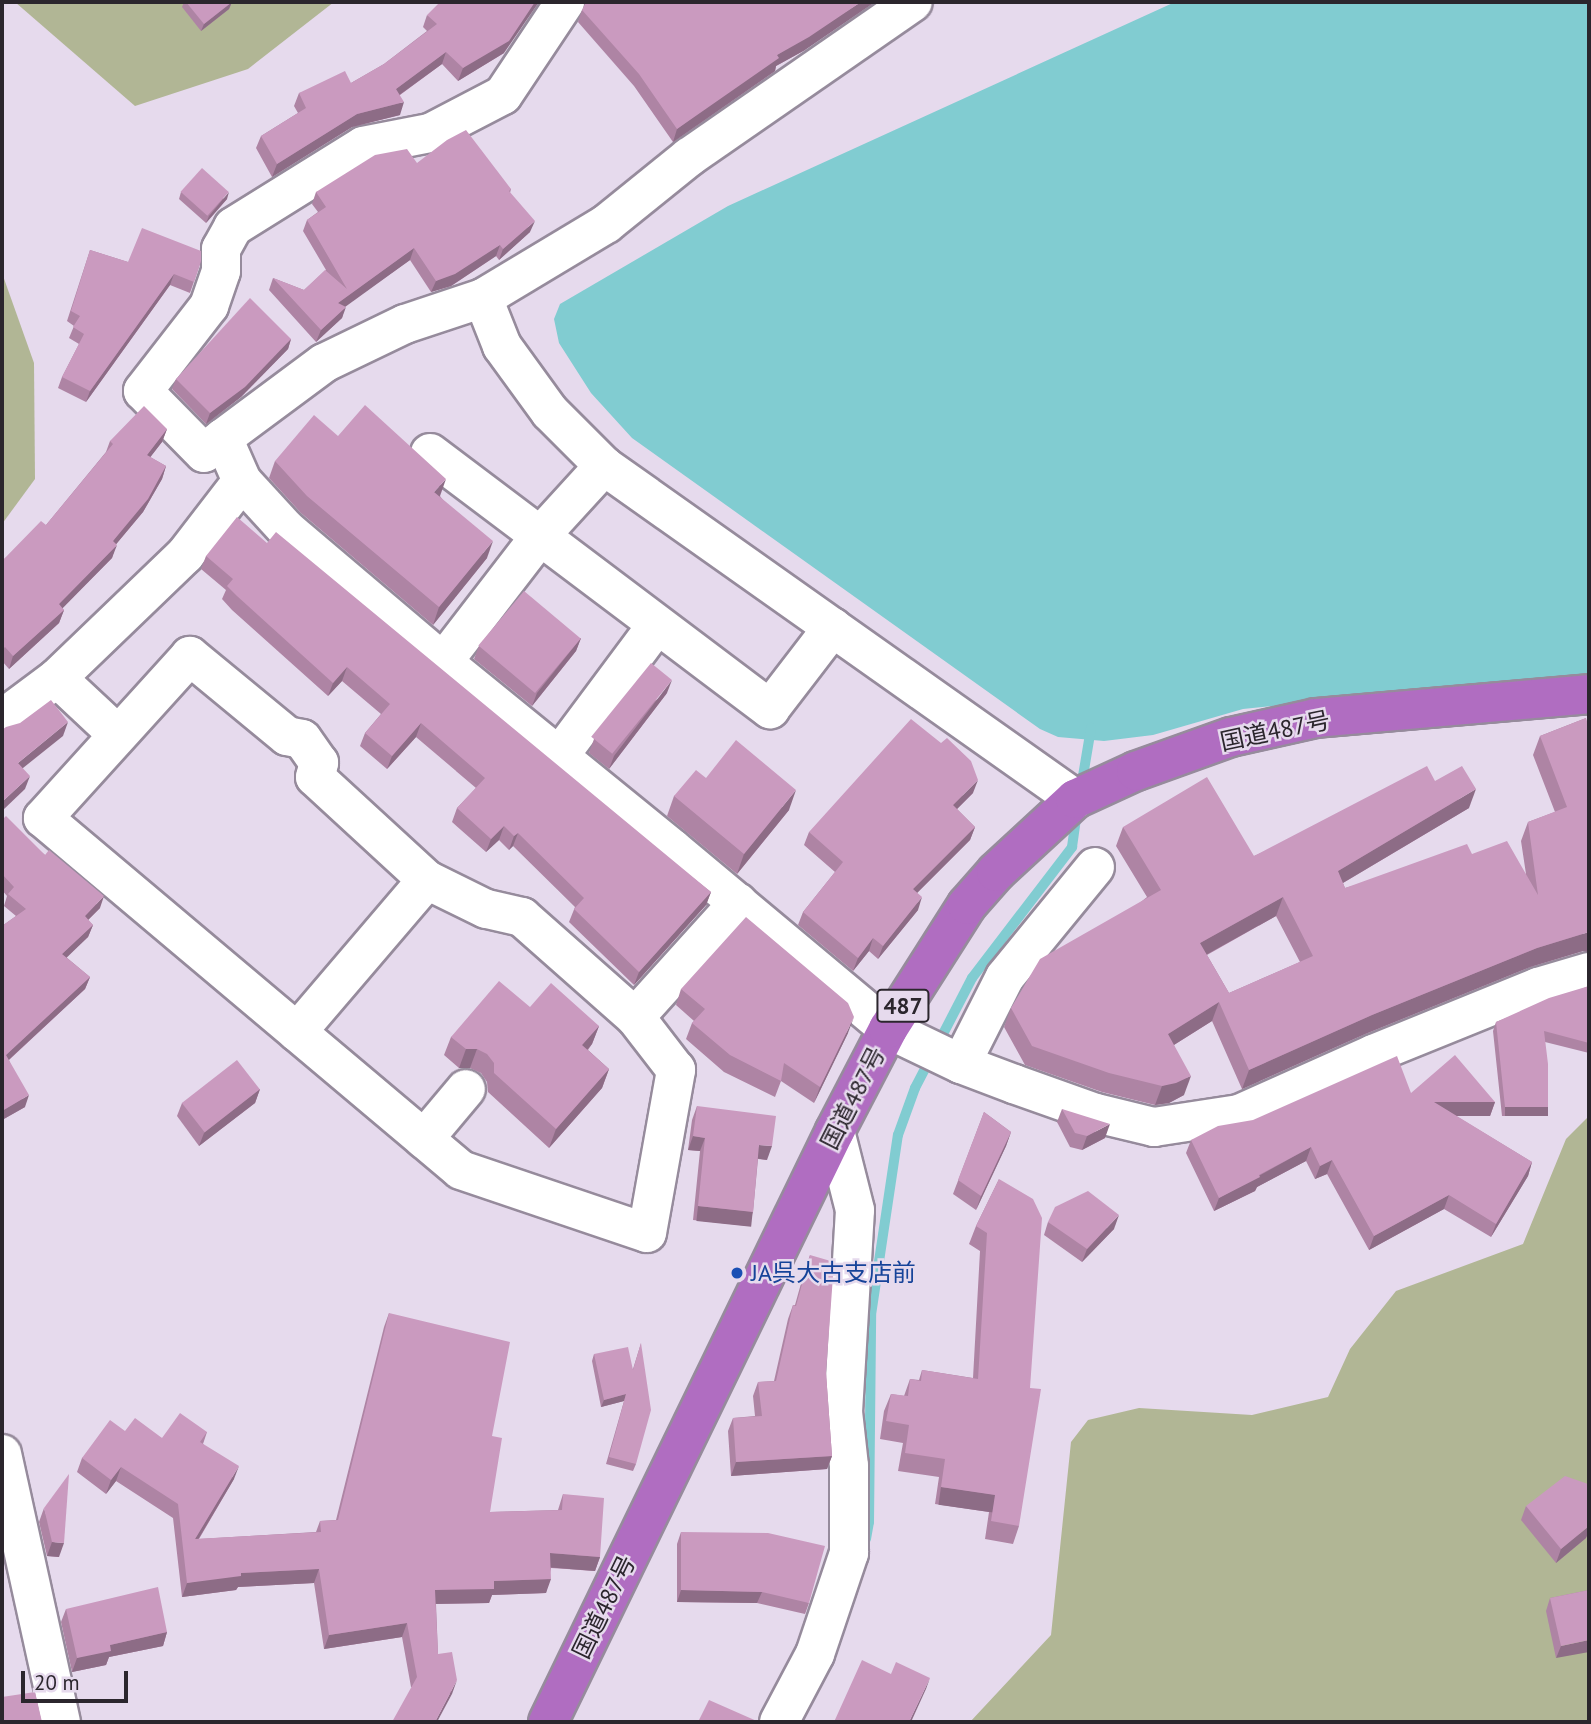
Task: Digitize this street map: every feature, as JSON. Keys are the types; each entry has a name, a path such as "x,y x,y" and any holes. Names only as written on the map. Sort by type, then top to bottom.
{"highway":[{"name":"国道487号","path":"548,1722 835,1131 888,1029 967,905 996,872 1075,799 1136,771 1231,737 1316,719 1589,694"}],"street":[{"path":"565,2 503,95 429,133 363,146 233,227 221,248 221,271 209,306 142,391 204,453 324,363 405,324 483,298 606,223 700,149 913,2"},
{"path":"483,298 502,346 550,412 604,466 1075,799"},
{"path":"223,438 242,481 286,529 443,663 560,755 888,1029 961,1064 1096,1113 1154,1127 1239,1114 1500,1002 1589,972"},
{"path":"430,453 770,709 833,627"},
{"path":"443,663 540,536 604,466"},
{"path":"2,719 57,678 185,555 242,481"},
{"path":"560,755 657,625"},
{"path":"190,656 287,736 302,740 319,763 315,778 427,880 486,909 522,917 635,1017 676,1070 647,1233 461,1170 43,818 118,735 190,656"},
{"path":"57,678 118,735"},
{"path":"961,1064 1005,977 1095,867"},
{"path":"297,1032 427,880"},
{"path":"635,1017 738,902"},
{"path":"424,1139 466,1089"},
{"path":"779,1722 816,1654 849,1553 849,1466 843,1412 855,1210 835,1131"},
{"path":"2,1454 61,1722"}],"shaded area":[{"path":"15,2 334,2 248,69 135,106"},
{"path":"1175,2 1589,2 1589,674 1243,709 1153,735 1104,741 1058,737 1040,729 632,438 591,393 559,343 554,319 560,304 728,206"},
{"path":"2,273 34,363 35,479 2,524"},
{"path":"1589,1116 1589,1722 970,1722 1051,1635 1071,1442 1088,1420 1139,1408 1252,1415 1328,1397 1350,1349 1396,1291 1523,1244 1566,1139"}],"building":[{"path":"186,2 232,2 204,24"},
{"path":"440,2 535,2 509,41 463,68 446,52 396,89 404,102 357,114 277,164 261,136 306,108 299,93 345,71 351,83 384,64 437,24 427,15"},
{"path":"586,2 861,2 777,55 779,58 677,129 639,74 582,10"},
{"path":"466,130 511,189 509,191 535,221 503,249 500,245 455,274 436,281 414,248 338,303 346,307 321,330 273,278 304,290 325,270 347,289 307,220 326,207 316,192 375,155 407,149 417,163 447,140"},
{"path":"202,168 229,192 207,216 181,192"},
{"path":"142,228 201,251 201,261 194,282 174,274 90,391 62,377 84,334 73,327 80,316 71,311 90,250 128,262"},
{"path":"250,298 291,339 245,387 210,413 176,379"},
{"path":"365,405 446,479 434,492 493,541 439,607 307,496 275,461 314,415 338,436"},
{"path":"144,406 167,429 147,455 166,466 148,499 113,541 117,545 59,604 64,610 13,656 5,647 2,650 2,561 41,521 46,525 113,444 110,441"},
{"path":"237,517 267,543 276,532 711,892 639,972 574,909 584,898 518,833 514,836 504,826 491,839 457,808 485,778 421,723 392,756 365,733 390,704 347,667 333,683 227,586 233,579 206,556"},
{"path":"524,591 581,639 535,693 478,645"},
{"path":"651,663 672,680 612,754 591,737"},
{"path":"51,700 68,722 18,763 30,776 3,801 2,730 20,723"},
{"path":"1586,718 1589,727 1589,932 1537,948 1372,1015 1249,1070 1219,1002 1168,1034 1191,1076 1176,1083 1162,1086 1109,1073 1032,1046 1011,1008 1040,959 1161,890 1123,827 1207,777 1254,856 1427,766 1435,781 1462,766 1476,789 1338,871 1345,888 1467,844 1472,854 1507,841 1538,895 1528,822 1567,807 1540,736","holes":["1283,897 1313,956 1229,993 1200,943"]},
{"path":"911,719 941,743 947,738 971,761 978,780 953,805 975,827 913,889 922,897 883,946 873,938 858,958 803,912 843,862 809,832"},
{"path":"736,740 796,790 744,854 674,796 696,770 706,778"},
{"path":"6,816 45,855 49,850 104,896 85,916 93,925 62,954 90,977 6,1055 29,1095 2,1111 2,926 26,909 8,894 14,887 2,874 2,820"},
{"path":"746,917 848,1003 854,1017 820,1087 784,1063 781,1081 730,1055 692,1023 705,1009 681,989"},
{"path":"499,981 530,1007 551,983 599,1026 582,1045 609,1069 556,1129 494,1073 494,1063 487,1054 477,1049 466,1049 451,1037"},
{"path":"1589,986 1589,1043 1544,1031 1548,1064 1548,1107 1505,1107 1496,1022 1549,998"},
{"path":"1455,1055 1495,1102 1434,1102 1532,1162 1496,1224 1449,1195 1374,1236 1332,1160 1320,1166 1311,1147 1219,1198 1191,1140 1218,1126 1253,1120 1397,1056 1411,1093"},
{"path":"237,1060 260,1089 205,1132 182,1103"},
{"path":"697,1106 776,1116 772,1146 759,1145 753,1212 698,1206 705,1138 693,1136"},
{"path":"1062,1109 1110,1124 1087,1136 1075,1133"},
{"path":"984,1112 1011,1132 981,1196 958,1180"},
{"path":"999,1179 1033,1199 1042,1218 1030,1388 1041,1389 1019,1526 991,1521 995,1495 941,1487 945,1459 905,1453 909,1425 886,1421 891,1394 908,1396 910,1379 921,1381 922,1370 978,1379 987,1233 976,1226"},
{"path":"1088,1191 1119,1215 1087,1249 1048,1222 1055,1207"},
{"path":"810,1255 834,1262 826,1373 832,1456 736,1462 733,1418 762,1416 758,1382 776,1381 793,1305 796,1306"},
{"path":"389,1313 510,1342 492,1436 502,1438 490,1512 562,1510 563,1494 604,1498 600,1557 550,1553 551,1579 494,1581 494,1589 435,1590 438,1654 452,1652 457,1680 435,1722 392,1722 417,1677 407,1623 329,1635 319,1569 241,1573 241,1576 187,1583 178,1504 121,1467 111,1480 82,1458 110,1420 125,1431 135,1418 162,1438 180,1413 207,1432 200,1442 239,1466 195,1539 321,1532 320,1521 338,1520"},
{"path":"641,1343 651,1410 636,1464 609,1457 626,1394 604,1400 594,1354 628,1347 633,1370"},
{"path":"69,1474 64,1543 52,1542 44,1508"},
{"path":"1565,1476 1589,1485 1589,1526 1561,1549 1526,1506"},
{"path":"681,1532 768,1533 825,1546 809,1603 762,1592 681,1590"},
{"path":"158,1587 167,1632 110,1645 111,1651 77,1658 66,1609"},
{"path":"1589,1590 1589,1640 1561,1646 1550,1598"},
{"path":"862,1660 891,1674 896,1662 930,1678 909,1722 834,1722"},
{"path":"35,1692 42,1722 2,1722 2,1697"},
{"path":"709,1700 759,1722 698,1722"}],"waterway":[{"path":"1081,788 1091,728"},
{"path":"866,1539 869,1522 871,1315 898,1135 915,1088 972,978 1072,847 1077,811"}],"place":[{"name":"JA呉大古支店前","path":"737,1273"}]}
